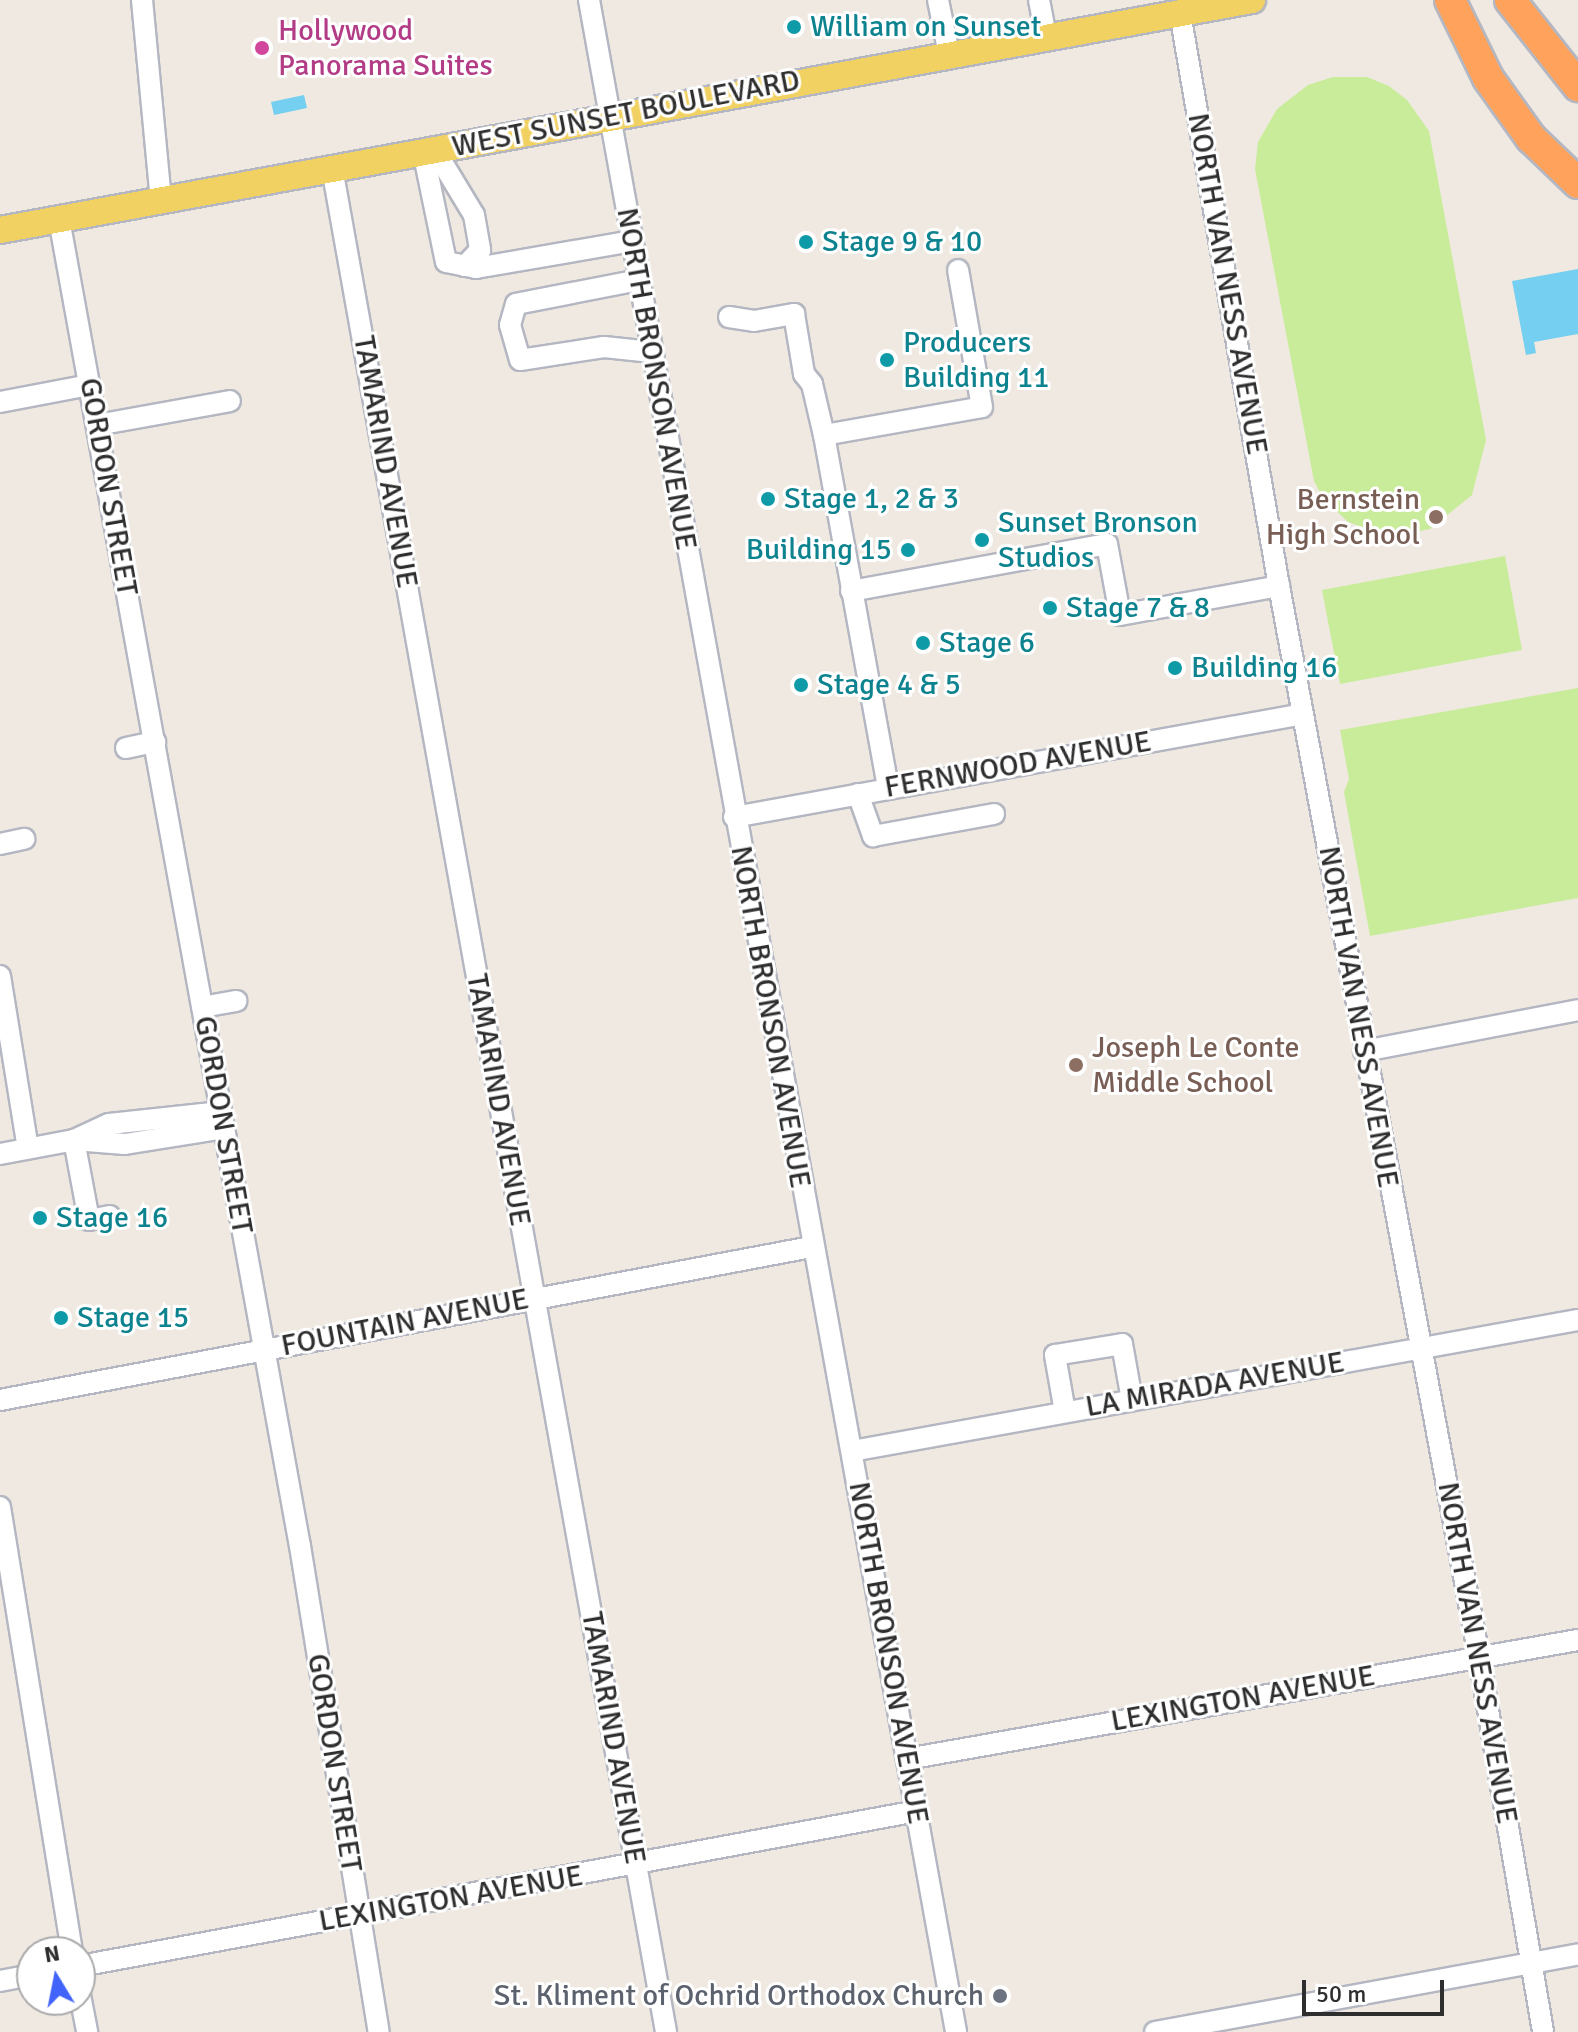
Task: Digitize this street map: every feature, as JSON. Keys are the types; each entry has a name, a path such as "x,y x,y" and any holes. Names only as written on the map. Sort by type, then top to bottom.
{"highway":[{"path":"1450,0 1505,102 1531,138 1578,183"},
{"path":"1510,0 1578,86"}],"main road":[{"name":"WEST SUNSET BOULEVARD","path":"0,230 1046,37 1179,7 1252,0"}],"street":[{"path":"142,0 161,201"},
{"name":"NORTH BRONSON AVENUE","path":"589,0 811,1247 852,1451 956,2032"},
{"path":"938,0 949,54"},
{"path":"1039,0 1046,37"},
{"name":"NORTH VAN NESS AVENUE","path":"1179,7 1279,586 1479,1657 1543,2032"},
{"path":"429,150 474,215 480,250 465,266"},
{"path":"429,150 442,255 465,266 632,241"},
{"name":"TAMARIND AVENUE","path":"332,168 666,2032"},
{"name":"GORDON STREET","path":"59,219 265,1350 357,1915 379,2032"},
{"path":"824,435 982,407 958,270"},
{"path":"639,280 516,304 510,325 520,360 604,347 652,352"},
{"path":"729,317 754,321 794,314 804,374 812,384 824,435 888,788"},
{"path":"0,402 89,385"},
{"path":"97,425 230,401"},
{"path":"851,591 1107,544 1120,615 1279,586"},
{"name":"FERNWOOD AVENUE","path":"734,817 1303,714"},
{"path":"126,748 155,742"},
{"path":"858,794 873,836 994,814"},
{"path":"0,844 24,839"},
{"path":"0,976 28,1148"},
{"path":"202,1007 236,1001"},
{"path":"1364,1051 1578,1010"},
{"path":"0,1154 74,1140 125,1144 222,1120"},
{"path":"74,1140 89,1220 110,1216"},
{"name":"FOUNTAIN AVENUE","path":"0,1400 811,1247"},
{"name":"LA MIRADA AVENUE","path":"852,1451 1578,1320"},
{"path":"1065,1412 1055,1355 1122,1344 1132,1400"},
{"path":"0,1507 69,1936"},
{"name":"LEXINGTON AVENUE","path":"907,1759 1578,1640"},
{"name":"LEXINGTON AVENUE","path":"96,1963 636,1866 917,1811"},
{"path":"1155,2032 1578,1954"}],"green space":[{"path":"1333,77 1367,77 1389,86 1407,100 1429,131 1486,440 1472,495 1430,529 1406,534 1383,534 1348,522 1323,498 1314,481 1255,169 1258,142 1277,109 1308,85"},
{"path":"1505,556 1522,650 1340,684 1322,590"},
{"path":"1578,688 1578,898 1370,936 1344,792 1349,779 1340,730"}],"water":[{"path":"304,95 307,108 274,115 271,102"},
{"path":"1578,269 1578,334 1534,342 1536,353 1526,355 1512,281"}],"place":[{"name":"William on Sunset","path":"794,27"},
{"name":"Hollywood Panorama Suites","path":"262,48"},
{"name":"Stage 9 & 10","path":"806,242"},
{"name":"Producers Building 11","path":"887,360"},
{"name":"Stage 1, 2 & 3","path":"768,499"},
{"name":"Bernstein High School","path":"1436,517"},
{"name":"Sunset Bronson Studios","path":"982,540"},
{"name":"Building 15","path":"908,550"},
{"name":"Stage 7 & 8","path":"1050,608"},
{"name":"Stage 6","path":"923,643"},
{"name":"Building 16","path":"1175,668"},
{"name":"Stage 4 & 5","path":"801,685"},
{"name":"Joseph Le Conte Middle School","path":"1076,1065"},
{"name":"Stage 16","path":"40,1218"},
{"name":"Stage 15","path":"61,1318"},
{"name":"St. Kliment of Ochrid Orthodox Church","path":"1000,1996"}]}
